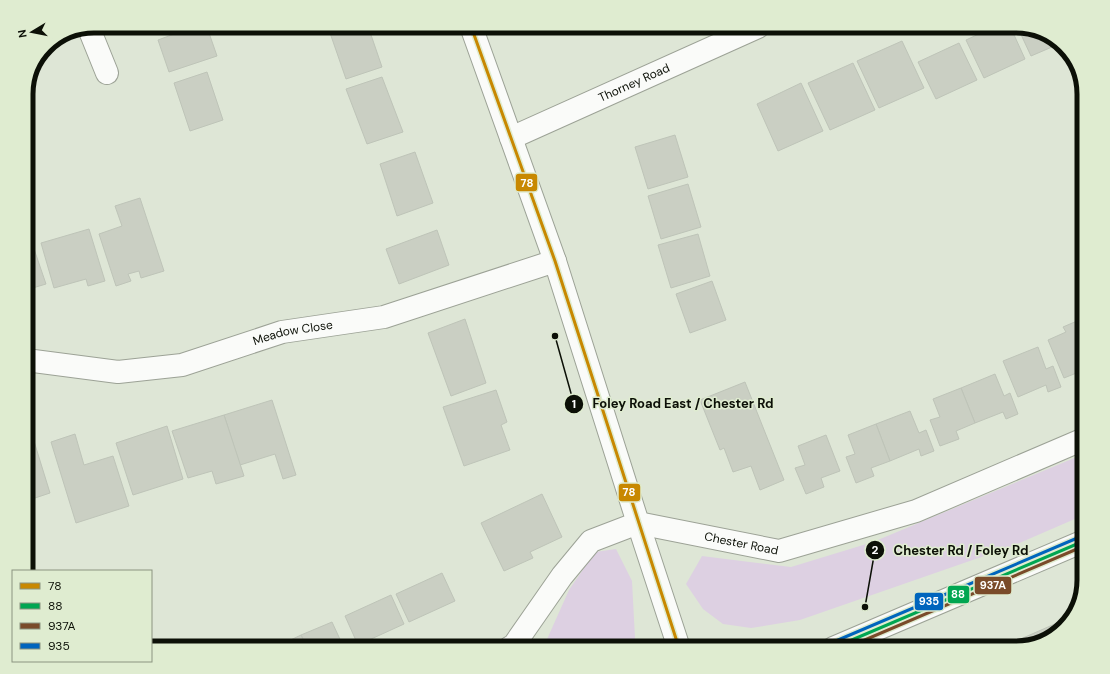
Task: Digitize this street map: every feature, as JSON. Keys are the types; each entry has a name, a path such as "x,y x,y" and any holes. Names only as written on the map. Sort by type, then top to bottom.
{"main road":[{"path":"91,33 106,72"},
{"path":"473,33 554,261 678,641"},
{"name":"Thorney Road","path":"511,138 745,33"},
{"name":"Meadow Close","path":"33,361 118,372 182,364 282,332 384,318 554,261"},
{"name":"Chester Road","path":"638,523 779,551 916,511 1077,442"},
{"path":"517,641 562,576 591,541 638,523"},
{"path":"849,641 1077,544"}],"shaded area":[{"path":"1077,457 1077,518 1010,547 800,620 751,628 723,624 703,609 686,584 702,556 791,567 873,542"},
{"path":"616,549 632,581 634,641 546,641 569,590 595,552"}],"building":[{"path":"177,33 209,33 217,56 169,72 158,40"},
{"path":"330,33 370,33 382,67 346,79"},
{"path":"981,33 1013,33 1025,59 984,78 966,40"},
{"path":"1021,34 1032,35 1047,41 1053,46 1031,56"},
{"path":"902,41 924,88 879,108 857,61"},
{"path":"959,43 977,80 936,99 918,62"},
{"path":"853,63 875,110 830,130 808,83"},
{"path":"207,72 223,120 190,131 174,83"},
{"path":"382,77 403,132 367,144 346,89"},
{"path":"801,83 823,131 778,151 757,104"},
{"path":"675,135 688,177 648,189 635,147"},
{"path":"415,152 433,203 397,216 380,164"},
{"path":"688,184 701,227 661,239 648,196"},
{"path":"140,198 164,271 141,278 139,271 128,274 131,281 116,286 99,234 122,226 115,206"},
{"path":"89,229 105,281 88,286 86,279 54,288 41,243"},
{"path":"437,230 449,265 399,284 386,249"},
{"path":"698,234 710,276 671,288 658,245"},
{"path":"33,246 46,284 33,288"},
{"path":"712,281 726,320 690,333 676,294"},
{"path":"465,319 486,383 451,396 428,333"},
{"path":"1077,321 1077,373 1064,378 1048,340 1066,332 1063,327"},
{"path":"1038,347 1046,369 1053,366 1061,387 1048,392 1046,385 1018,397 1003,361"},
{"path":"995,374 1004,396 1010,393 1018,414 1006,419 1003,412 975,423 961,388"},
{"path":"745,382 784,480 760,490 751,466 733,472 724,448 720,450 700,400"},
{"path":"961,388 975,423 956,431 959,439 940,446 930,420 940,417 933,399"},
{"path":"496,390 507,422 501,425 510,450 464,466 443,407"},
{"path":"272,400 296,475 283,479 275,454 240,465 224,415"},
{"path":"910,411 919,433 926,430 934,451 921,456 919,449 890,461 876,424"},
{"path":"224,415 244,476 216,484 212,471 188,478 172,431"},
{"path":"876,424 890,461 871,468 874,476 856,483 846,457 855,454 848,435"},
{"path":"167,426 183,479 133,495 116,443"},
{"path":"75,434 84,465 113,456 129,506 76,523 51,442"},
{"path":"826,435 840,471 821,478 824,487 806,494 795,468 805,465 798,446"},
{"path":"33,438 50,493 33,499"},
{"path":"542,494 562,537 530,552 533,558 504,571 481,523"},
{"path":"442,573 455,601 409,622 396,594"},
{"path":"391,595 404,624 367,641 356,641 345,616"},
{"path":"332,622 341,641 304,641 301,635"},
{"path":"1060,622 1047,633 1032,639 1016,641"},
{"path":"301,635 304,641 289,641"}],"transit line":[{"name":"78","path":"473,33 555,261 677,641"},
{"name":"935","path":"836,641 1077,538"},
{"name":"88","path":"849,641 1077,544"},
{"name":"937A","path":"862,641 1077,549"}],"place":[{"name":"Foley Road East / Chester Rd","path":"555,336"},
{"name":"Chester Rd / Foley Rd","path":"865,607"}]}
